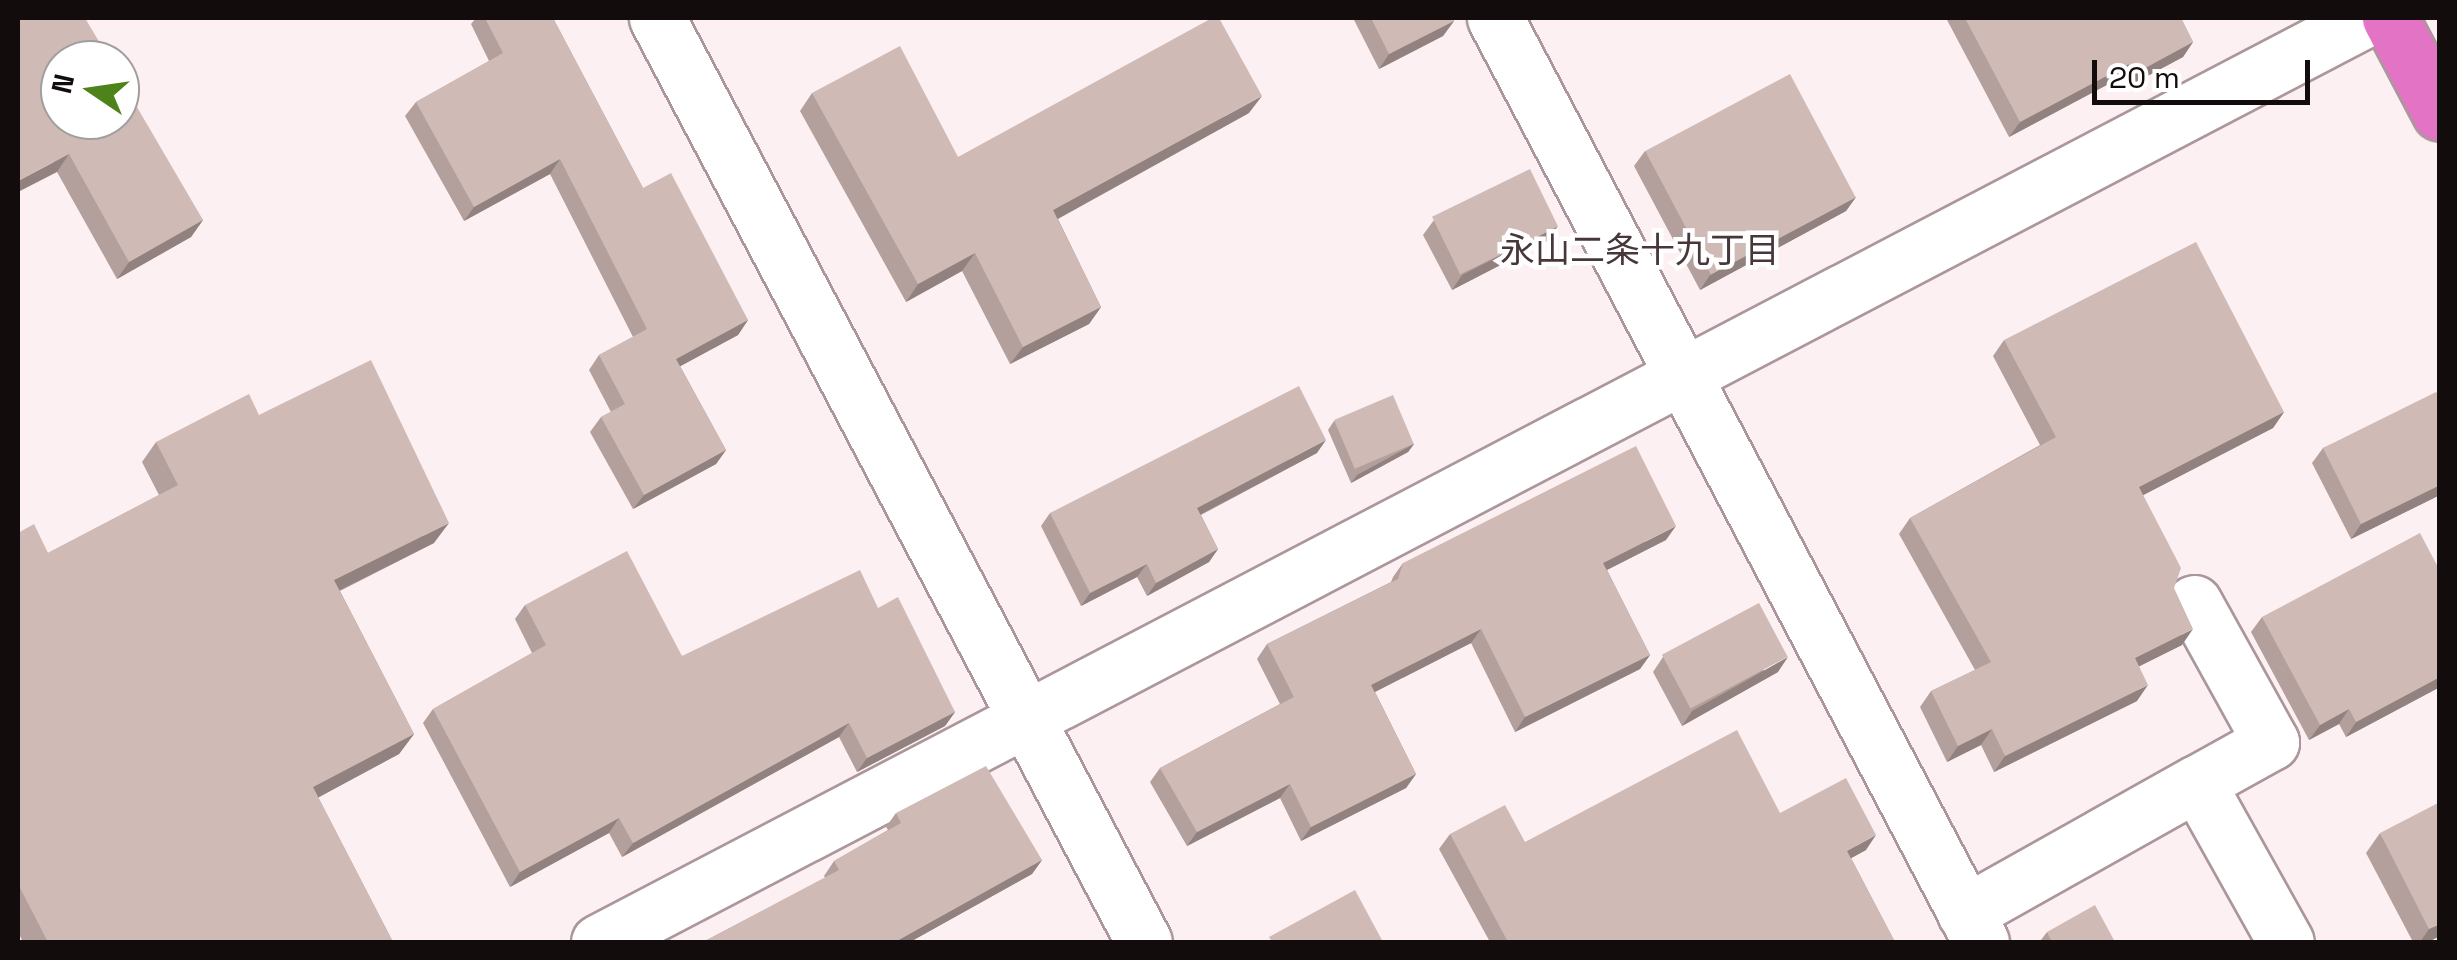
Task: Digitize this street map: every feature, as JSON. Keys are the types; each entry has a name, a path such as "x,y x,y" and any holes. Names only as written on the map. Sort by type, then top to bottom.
{"highway":[{"path":"2390,18 2440,113"}],"street":[{"path":"657,18 1144,942"},
{"path":"1495,18 1973,928 2198,783 2272,742 2194,603"},
{"path":"599,942 2367,18"},
{"path":"2198,783 2286,942"}],"building":[{"path":"18,18 85,18 98,40 40,40 40,140 140,140 140,112 203,220 129,262 69,154 18,181"},
{"path":"485,18 553,18 643,188 671,173 748,320 676,359 726,450 644,495 601,417 625,404 599,355 647,329 560,159 474,207 416,102 503,53"},
{"path":"1212,18 1219,18 1262,96 1053,210 1101,307 1023,347 975,253 918,284 812,93 900,46 958,157"},
{"path":"1371,18 1452,18 1454,21 1389,54"},
{"path":"1965,18 2181,18 2193,42 2134,74 2129,64 2020,122"},
{"path":"1790,74 1856,198 1711,275 1645,151"},
{"path":"1530,169 1558,227 1460,274 1432,217"},
{"path":"2196,242 2284,412 2139,487 2181,568 2174,588 2193,629 2135,658 2148,685 2005,756 1992,729 1958,746 1931,691 1991,662 1910,518 2056,437 2004,340"},
{"path":"371,360 449,523 334,580 414,734 313,787 393,942 48,942 18,884 18,533 34,524 48,553 178,485 156,442 249,394 259,415"},
{"path":"1299,386 1326,440 1197,508 1218,549 1156,583 1147,564 1090,593 1050,513"},
{"path":"2436,392 2440,398 2440,485 2361,524 2323,448"},
{"path":"1393,395 1414,444 1355,469 1334,420"},
{"path":"1636,446 1676,526 1603,563 1650,655 1525,717 1481,629 1371,685 1416,774 1311,827 1290,784 1197,832 1160,768 1294,697 1267,644 1398,579 1403,563"},
{"path":"2420,533 2440,571 2440,677 2356,722 2349,709 2320,725 2262,617"},
{"path":"627,551 682,656 860,570 878,608 898,597 955,712 867,758 849,723 633,843 619,818 520,872 433,709 546,645 525,605"},
{"path":"1759,603 1788,657 1691,709 1662,655"},
{"path":"1737,730 1780,813 1846,778 1876,835 1847,851 1895,942 1508,942 1450,834 1505,805 1525,842"},
{"path":"986,766 1042,860 895,942 703,942 839,870 834,861 901,823 896,813"},
{"path":"2440,802 2440,924 2429,929 2380,833"},
{"path":"1355,890 1383,942 1272,942 1269,937"},
{"path":"2095,905 2115,942 2052,942 2047,932"}],"district":[{"name":"永山二条十九丁目","path":"1640,250"}]}
